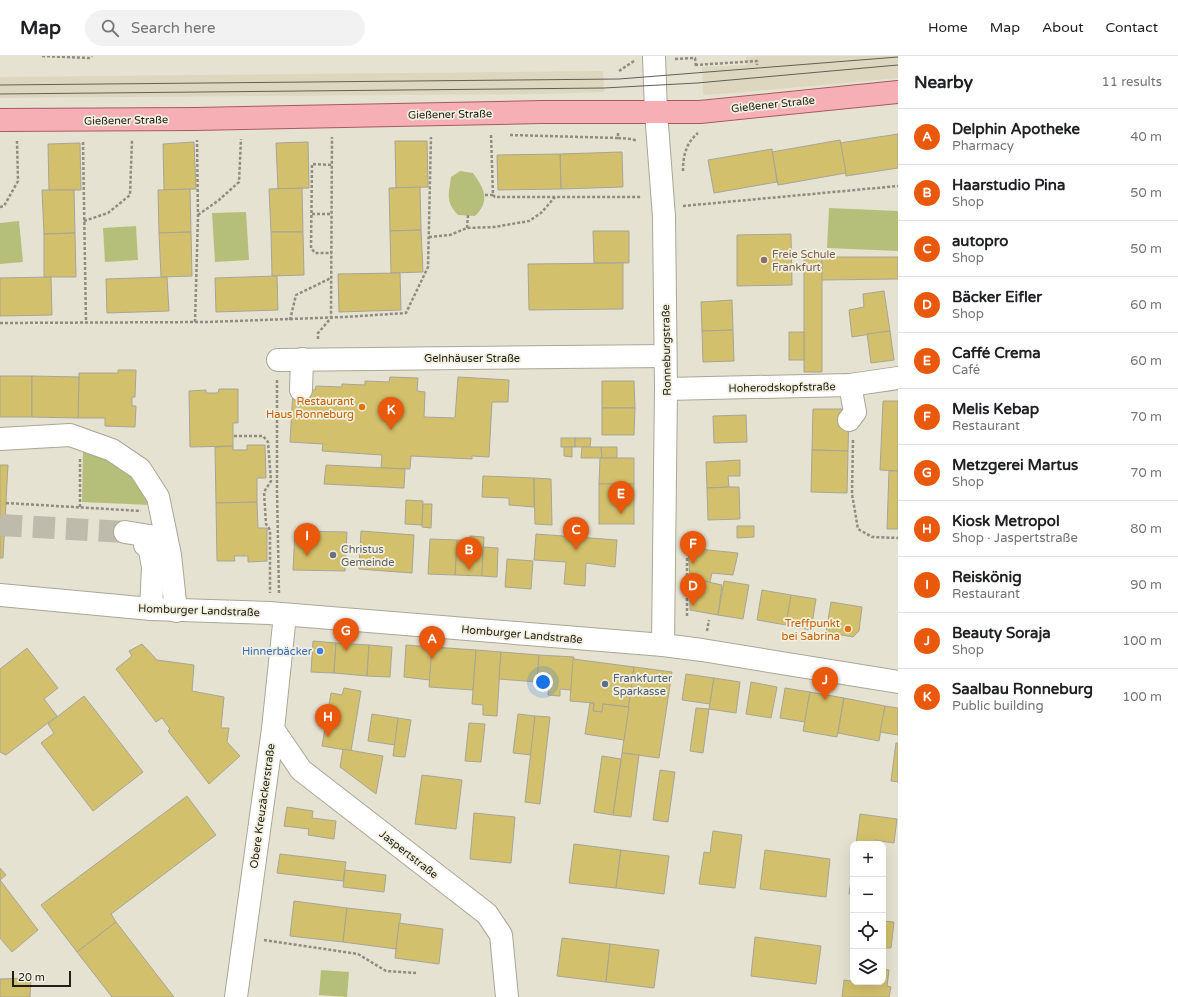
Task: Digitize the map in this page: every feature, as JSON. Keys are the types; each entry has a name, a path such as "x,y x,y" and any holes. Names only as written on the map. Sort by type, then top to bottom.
{"main road":[{"name":"Gießener Straße","path":"0,120 173,119 542,112 700,112 898,92"}],"street":[{"name":"Ronneburgstraße","path":"644,58 656,112 664,217 666,389 663,645"},
{"name":"Gelnhäuser Straße","path":"278,360 666,356"},
{"path":"301,390 310,359"},
{"name":"Hoherodskopfstraße","path":"666,389 850,385 898,378"},
{"path":"850,385 855,412 851,428"},
{"path":"0,439 70,435 112,450 140,469 158,497 170,555 163,610"},
{"path":"125,535 156,537 164,558 163,610"},
{"name":"Homburger Landstraße","path":"0,595 163,610 278,614 663,645 898,682"},
{"name":"Obere Kreuzäckerstraße","path":"236,997 243,937 273,729 278,614"},
{"name":"Jaspertstraße","path":"273,729 301,770 487,914 501,935 507,997"}],"path":[{"path":"42,56 88,58 92,56"},
{"path":"620,71 644,58"},
{"path":"695,64 757,61 757,65"},
{"path":"684,153 693,138 701,130"},
{"path":"310,359 318,333 331,318 332,135"},
{"path":"491,135 493,195"},
{"path":"0,323 290,320 406,313 428,267 431,137"},
{"path":"198,216 239,182 241,139"},
{"path":"84,221 108,213 130,195 132,140"},
{"path":"195,322 198,216 197,140"},
{"path":"0,207 4,206 18,181 17,141"},
{"path":"83,142 86,323"},
{"path":"332,165 312,164 311,248 315,253 332,253"},
{"path":"678,206 898,186"},
{"path":"485,195 493,195 495,197 646,197"},
{"path":"429,237 450,235 467,228 494,228 529,221 541,213 555,197"},
{"path":"312,214 331,214"},
{"path":"467,228 468,215"},
{"path":"290,320 296,295 332,278"},
{"path":"278,360 278,614"},
{"path":"851,428 852,494 858,528 872,537 898,538"},
{"path":"234,436 262,436 268,442 271,481 264,492 266,524 270,530 278,614"},
{"path":"80,439 80,507"},
{"path":"6,503 161,512"},
{"path":"243,937 358,954 386,971 416,973"}],"shaded area":[{"path":"898,56 898,78 703,95 702,67 746,65 746,57"},
{"path":"603,71 604,92 540,94 0,98 0,77"}],"green space":[{"path":"460,171 473,173 483,189 483,205 475,216 458,215 451,206 449,193 451,177"},
{"path":"829,208 898,211 898,251 827,248"},
{"path":"246,212 249,260 215,262 212,213"},
{"path":"19,221 23,262 0,264 0,223"},
{"path":"136,226 138,260 105,262 103,228"},
{"path":"83,451 107,460 124,469 137,483 150,505 82,502"},
{"path":"321,970 349,972 347,997 319,995"}],"building":[{"path":"898,134 898,168 846,176 840,143"},
{"path":"840,140 846,173 778,185 772,152"},
{"path":"395,141 427,141 428,187 396,188"},
{"path":"194,142 196,189 164,190 163,144"},
{"path":"308,142 309,188 278,189 276,143"},
{"path":"80,143 81,190 49,190 48,144"},
{"path":"772,149 777,182 714,193 708,160"},
{"path":"622,152 623,187 561,189 560,154"},
{"path":"560,154 561,189 498,190 497,155"},
{"path":"420,187 421,230 390,231 389,188"},
{"path":"302,188 303,232 271,232 269,189"},
{"path":"190,189 191,232 159,233 158,190"},
{"path":"42,190 74,190 75,233 44,234"},
{"path":"421,230 423,272 391,273 390,231"},
{"path":"593,231 629,231 629,263 594,263"},
{"path":"191,232 192,276 161,277 159,233"},
{"path":"271,232 303,232 304,275 272,276"},
{"path":"75,233 76,277 44,277 44,234"},
{"name":"Freie Schule Frankfurt","path":"791,234 792,285 737,286 737,235"},
{"path":"822,257 822,372 804,372 804,258"},
{"path":"822,257 898,257 898,279 822,280"},
{"path":"623,263 623,309 529,310 528,264"},
{"path":"400,273 401,310 339,312 338,274"},
{"path":"277,276 278,310 216,312 215,278"},
{"path":"51,277 52,315 0,316 0,278"},
{"path":"167,277 169,311 107,313 106,279"},
{"path":"884,291 890,331 852,337 849,310 864,307 863,294"},
{"path":"732,300 733,330 702,331 701,302"},
{"path":"733,330 734,361 703,362 702,331"},
{"path":"890,331 894,360 871,363 867,334"},
{"path":"789,332 804,332 804,360 789,360"},
{"path":"118,370 136,370 135,397 132,397 132,406 136,406 135,427 105,426 105,418 78,418 79,373 118,373"},
{"path":"0,376 32,376 32,417 0,417"},
{"path":"32,376 79,377 78,418 32,417"},
{"path":"390,377 418,378 417,391 425,392 424,417 455,418 458,377 509,380 508,402 492,402 489,457 472,456 472,459 411,456 410,469 381,468 382,455 322,451 323,444 290,442 293,390 315,390 316,386 342,387 342,384 365,385 365,381 389,382"},
{"path":"602,381 634,381 635,408 602,408"},
{"path":"219,389 238,389 238,423 233,423 233,446 190,447 189,391 206,390 206,393 218,393"},
{"path":"883,401 898,401 898,471 880,470"},
{"path":"602,408 635,408 634,435 602,435"},
{"path":"813,409 849,409 848,451 812,450"},
{"path":"746,415 747,442 714,443 713,416"},
{"path":"561,438 575,438 575,447 561,447"},
{"path":"575,438 591,438 590,447 575,447"},
{"path":"247,445 265,445 266,478 257,478 257,502 216,503 215,447 233,446 233,450 247,450"},
{"path":"564,447 572,447 572,457 564,456"},
{"path":"582,447 601,447 602,458 581,458"},
{"path":"601,447 617,447 617,458 602,458"},
{"path":"812,450 848,451 847,493 811,492"},
{"path":"600,458 634,458 634,484 599,484"},
{"path":"740,460 740,476 728,476 729,487 707,488 706,462"},
{"path":"0,465 8,465 3,558 0,558"},
{"path":"326,465 405,469 404,488 324,484"},
{"path":"889,471 898,471 898,529 887,529"},
{"path":"483,476 534,478 534,507 509,505 509,498 482,497"},
{"path":"534,478 551,479 552,525 535,524"},
{"path":"599,484 634,484 634,524 599,524"},
{"path":"739,487 740,519 708,520 707,488"},
{"path":"406,500 423,501 422,525 405,524"},
{"path":"257,502 258,528 267,528 267,561 248,562 248,556 234,556 235,561 217,561 216,503"},
{"path":"423,504 432,504 431,528 422,527"},
{"path":"737,526 754,526 754,537 737,538"},
{"path":"295,531 347,532 345,571 293,570"},
{"path":"361,531 414,535 412,573 359,569"},
{"path":"536,534 617,540 615,567 586,563 585,586 564,584 566,562 534,560"},
{"path":"470,536 484,537 482,576 455,575 457,540 470,541"},
{"path":"430,539 457,540 455,575 428,574"},
{"path":"483,547 498,548 497,577 482,576"},
{"path":"688,548 738,553 733,575 712,573 710,582 690,578"},
{"path":"507,559 533,561 531,589 505,587"},
{"path":"690,578 722,585 718,615 690,610"},
{"path":"724,581 749,585 743,619 718,615"},
{"path":"762,590 791,595 786,625 757,620"},
{"path":"791,595 816,599 811,630 786,625"},
{"path":"831,602 862,607 859,631 853,637 826,632"},
{"path":"313,641 336,643 334,673 311,672"},
{"path":"336,643 369,645 367,676 334,673"},
{"path":"142,644 157,660 194,665 192,691 224,697 221,728 229,728 227,742 240,756 209,784 168,731 170,729 162,718 156,722 116,669 132,656 129,651"},
{"path":"369,645 392,647 390,677 367,676"},
{"path":"406,645 432,647 430,680 404,677"},
{"path":"432,647 476,650 473,690 429,687"},
{"path":"27,648 58,688 44,699 57,716 6,755 0,752 0,669"},
{"path":"476,650 501,652 497,716 483,715 483,705 472,704"},
{"path":"501,652 539,655 537,682 499,679"},
{"path":"539,655 574,657 571,690 560,689 560,696 548,695 549,683 537,682"},
{"path":"573,659 634,667 629,707 603,704 602,712 593,711 594,703 570,701"},
{"path":"634,667 672,672 659,758 622,753"},
{"path":"686,674 714,678 710,704 682,700"},
{"path":"714,678 740,682 736,713 709,709"},
{"path":"751,682 777,687 771,718 746,714"},
{"path":"344,688 361,691 351,751 322,746 331,693 342,695"},
{"path":"785,688 810,692 805,722 780,718"},
{"path":"810,692 844,698 837,737 803,731"},
{"path":"84,696 143,772 93,811 41,743 54,733 48,724"},
{"path":"844,698 885,706 879,741 838,733"},
{"path":"590,703 594,703 593,711 602,712 603,704 629,707 624,740 585,734"},
{"path":"885,706 898,708 898,735 880,732"},
{"path":"696,708 709,709 703,753 690,751"},
{"path":"372,714 398,718 395,745 368,741"},
{"path":"518,714 535,716 531,755 513,753"},
{"path":"535,716 550,717 540,804 525,802"},
{"path":"398,718 411,720 405,757 393,756"},
{"path":"469,723 485,724 481,762 465,761"},
{"path":"896,743 898,743 898,782 891,781"},
{"path":"343,749 383,756 376,794 340,767"},
{"path":"622,753 639,755 631,817 613,815"},
{"path":"602,756 621,759 613,815 594,812"},
{"path":"660,770 675,772 668,822 653,820"},
{"path":"422,775 462,780 456,829 415,824"},
{"path":"187,796 216,835 111,914 116,922 77,952 41,905"},
{"path":"287,807 313,811 312,818 336,821 334,839 308,835 309,829 284,826"},
{"path":"474,813 515,817 511,863 470,859"},
{"path":"860,814 897,819 894,843 875,840 856,841"},
{"path":"713,831 742,835 735,888 699,884 704,852 710,853"},
{"path":"574,844 621,850 616,888 569,883"},
{"path":"621,850 669,856 664,894 616,888"},
{"path":"765,850 830,859 826,897 760,889"},
{"path":"280,854 346,862 343,881 277,873"},
{"path":"0,868 6,875 0,880"},
{"path":"345,870 386,875 384,892 343,887"},
{"path":"0,880 38,930 12,952 0,938"},
{"path":"294,901 347,908 343,942 290,936"},
{"path":"347,908 401,914 396,949 343,942"},
{"path":"886,921 894,922 891,948 886,948"},
{"path":"116,922 174,997 112,997 77,952"},
{"path":"399,923 443,929 439,964 395,958"},
{"path":"755,937 821,946 816,984 751,976"},
{"path":"562,938 610,944 606,982 557,976"},
{"path":"610,944 659,950 654,988 606,982"},
{"path":"886,970 889,970 887,986 891,987 889,997 842,997 844,980 850,981 850,985 886,985"},
{"path":"31,978 30,997 0,997 0,979"}],"tunnel":[{"path":"0,525 125,532"}],"tram line":[{"path":"0,85 619,79 898,57"},
{"path":"0,94 604,88 697,83 898,65"}],"place":[{"name":"Freie Schule Frankfurt","path":"764,260"},
{"name":"Restaurant Haus Ronneburg","path":"362,407"},
{"name":"Saalbau Ronneburg","path":"391,430"},
{"name":"Caffé Crema","path":"621,514"},
{"name":"autopro","path":"576,550"},
{"name":"Christus Gemeinde","path":"333,555"},
{"name":"Reiskönig","path":"307,556"},
{"name":"Melis Kebap","path":"693,564"},
{"name":"Haarstudio Pina","path":"469,570"},
{"name":"Bäcker Eifler","path":"693,606"},
{"name":"Treffpunkt bei Sabrina","path":"848,629"},
{"name":"Hinnerbäcker","path":"320,651"},
{"name":"Metzgerei Martus","path":"346,651"},
{"name":"Delphin Apotheke","path":"432,659"},
{"name":"Frankfurter Sparkasse","path":"605,684"},
{"name":"Beauty Soraja","path":"825,700"},
{"name":"Kiosk Metropol","path":"328,737"}]}
